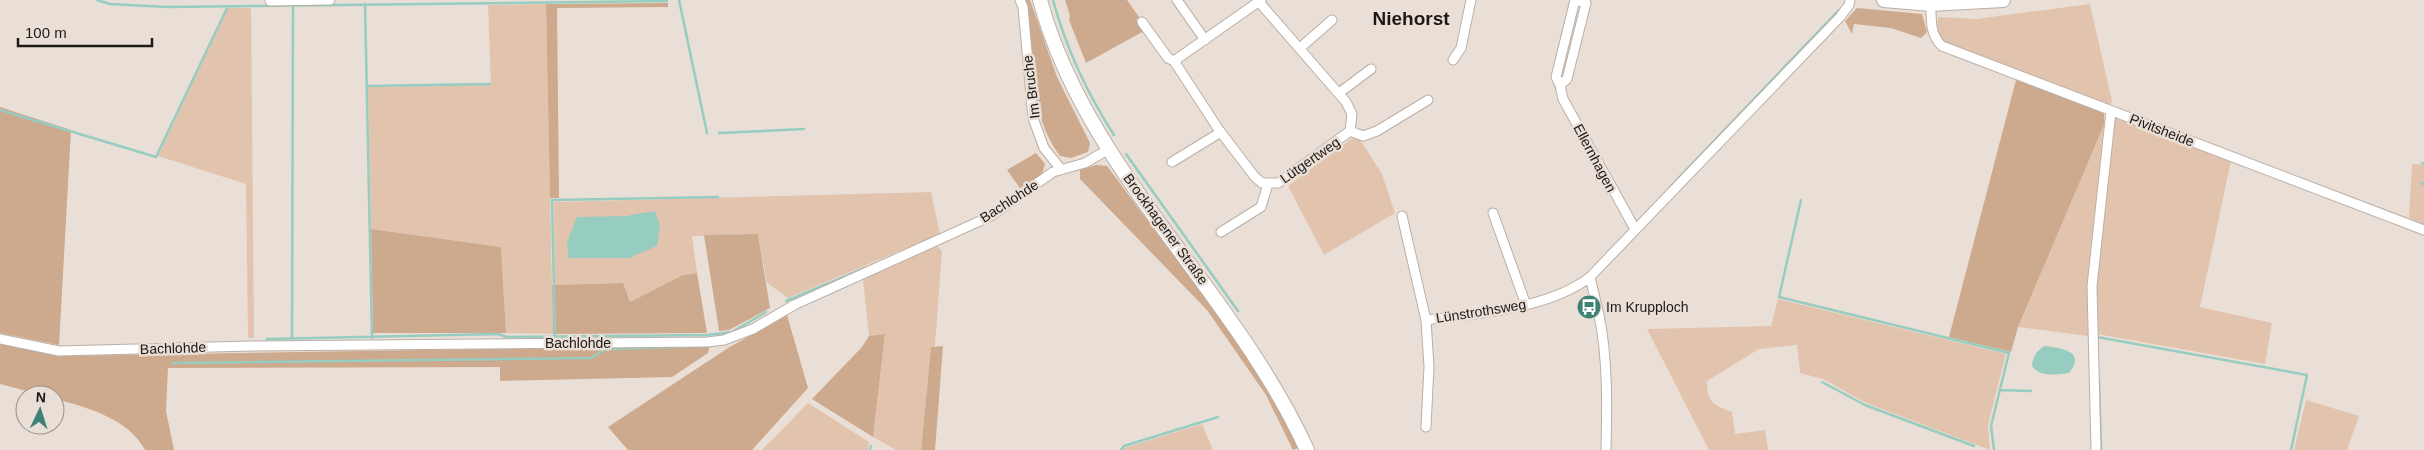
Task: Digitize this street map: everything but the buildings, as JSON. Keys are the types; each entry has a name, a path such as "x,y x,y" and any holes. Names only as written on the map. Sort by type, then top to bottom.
{"main road":[{"name":"Brockhagener Straße","path":"1040,0 1066,71 1109,149 1144,201 1247,343 1273,384 1307,450"},
{"path":"1884,0 1931,4 2002,0"}],"street":[{"path":"270,1 330,0"},
{"name":"Im Bruche","path":"1020,0 1023,7 1033,118 1044,148 1060,168"},
{"path":"1177,0 1205,40"},
{"path":"1453,60 1463,41 1471,0"},
{"name":"Ellernhagen","path":"1575,0 1586,3 1567,79 1560,85 1563,99 1635,229"},
{"path":"1606,450 1607,399 1604,356 1599,315 1590,277 1840,17 1849,6 1850,0"},
{"name":"Lütgertweg","path":"1142,22 1168,58 1174,61 1221,132 1255,177 1268,184 1278,183 1294,173 1350,131 1352,114 1339,93 1260,1 1174,61"},
{"name":"Pivitsheide","path":"1931,4 1933,32 1936,40 1942,46 2424,230"},
{"path":"1300,48 1332,20"},
{"path":"1339,93 1372,70"},
{"name":"Lütgertweg","path":"1350,131 1363,136 1377,132 1428,100"},
{"path":"2096,450 2092,286 2111,111"},
{"path":"1172,162 1221,132"},
{"name":"Bachlohde","path":"0,339 59,351 250,346 706,342 724,340 753,329 794,306 991,216 1060,168 1086,162 1109,149"},
{"name":"Lütgertweg","path":"1221,232 1261,207 1268,184"},
{"path":"1493,213 1526,306"},
{"name":"Lünstrothsweg","path":"1402,216 1426,320 1429,367 1426,427"},
{"name":"Lünstrothsweg","path":"1426,320 1526,306 1579,286 1590,277"}],"shaded area":[{"path":"1024,0 1030,0 1057,77 1090,143 1088,152 1071,158 1060,156 1042,122 1031,65 1027,7"},
{"path":"1065,0 1127,0 1139,17 1136,20 1144,31 1086,63 1069,20 1070,16"},
{"path":"668,3 668,7 557,8 559,198 550,198 546,4"},
{"path":"546,4 553,334 506,333 501,247 371,229 368,87 491,85 488,5"},
{"path":"2090,4 2112,101 2110,106 1944,43 1937,32 1938,17 1976,19"},
{"path":"228,8 251,8 254,338 248,338 246,184 158,156"},
{"path":"1857,8 1922,14 1927,32 1921,38 1891,28 1854,24 1852,34 1845,21"},
{"path":"2016,80 2104,112 2104,125 2018,327 2011,352 1949,337"},
{"path":"0,107 71,130 59,345 0,333"},
{"path":"2116,116 2231,161 2200,307 2272,323 2265,364 2097,334 2096,287 2112,119"},
{"path":"2104,125 2087,285 2088,336 2018,327"},
{"path":"1359,138 1382,174 1395,213 1324,255 1288,186 1351,139"},
{"path":"1036,153 1045,164 1042,174 1020,188 1007,170"},
{"path":"2412,164 2424,165 2424,224 2409,218"},
{"path":"1096,165 1107,166 1243,349 1271,392 1298,448 1293,450 1266,395 1207,310 1080,179 1080,170"},
{"path":"931,192 940,234 788,298 767,283 758,234 692,236 697,273 683,275 630,302 622,283 555,285 554,202","holes":["655,212 657,246 644,251 625,216"]},
{"path":"371,229 501,247 506,333 373,333"},
{"path":"758,234 770,308 729,330 719,331 704,235"},
{"path":"936,245 942,251 935,346 931,347 921,450 896,450 873,437 885,334 869,336 863,279"},
{"path":"697,273 707,333 553,334 552,285 623,283 630,302 683,275"},
{"path":"1778,299 2006,354 1988,425 1990,450 1866,403 1823,379 1800,373 1797,345 1759,349 1707,381 1708,394 1712,402 1732,412 1735,434 1765,430 1768,450 1709,450 1647,329 1771,326"},
{"path":"787,315 808,388 752,450 628,450 608,427 728,348"},
{"path":"885,334 873,437 812,399 862,347 869,336"},
{"path":"0,344 60,356 710,345 708,353 672,377 500,381 500,367 168,368 166,411 174,450 145,450 138,439 118,422 93,410 65,402 65,385 15,385 15,388 0,384"},
{"path":"943,346 935,450 921,450 931,347"},
{"path":"2306,400 2359,416 2347,450 2294,450"},
{"path":"808,403 869,442 868,450 762,450"},
{"path":"1202,424 1213,450 1122,450 1124,448"}],"water":[{"path":"655,211 660,225 657,246 629,258 569,258 567,242 577,217 625,216"},
{"path":"2044,346 2058,348 2073,355 2075,360 2074,366 2069,373 2044,374 2032,366 2035,354"}],"waterway":[{"path":"97,0 110,4 167,7 667,1"},
{"path":"679,0 707,133"},
{"path":"1053,0 1078,70 1114,135"},
{"path":"365,4 372,338"},
{"path":"292,339 293,5"},
{"path":"0,110 156,157 228,6"},
{"path":"1670,187 1839,10"},
{"path":"367,86 490,84"},
{"path":"719,133 804,129"},
{"path":"1126,154 1238,311"},
{"path":"555,336 552,200 718,197"},
{"path":"1801,200 1779,297 2009,353 1991,426 1994,450"},
{"path":"786,301 865,268"},
{"path":"267,339 498,334 507,337 707,335 732,332 766,312"},
{"path":"2097,337 2307,375 2291,450"},
{"path":"173,363 591,358 606,349 707,346"},
{"path":"1822,382 1865,405 1974,446"},
{"path":"2099,382 2101,450"},
{"path":"2000,390 2031,391"},
{"path":"1121,450 1124,446 1218,417"},
{"path":"870,450 871,446"}],"place":[{"name":"Im Krupploch","path":"1589,307"}],"district":[{"name":"Niehorst","path":"1411,18"}]}
